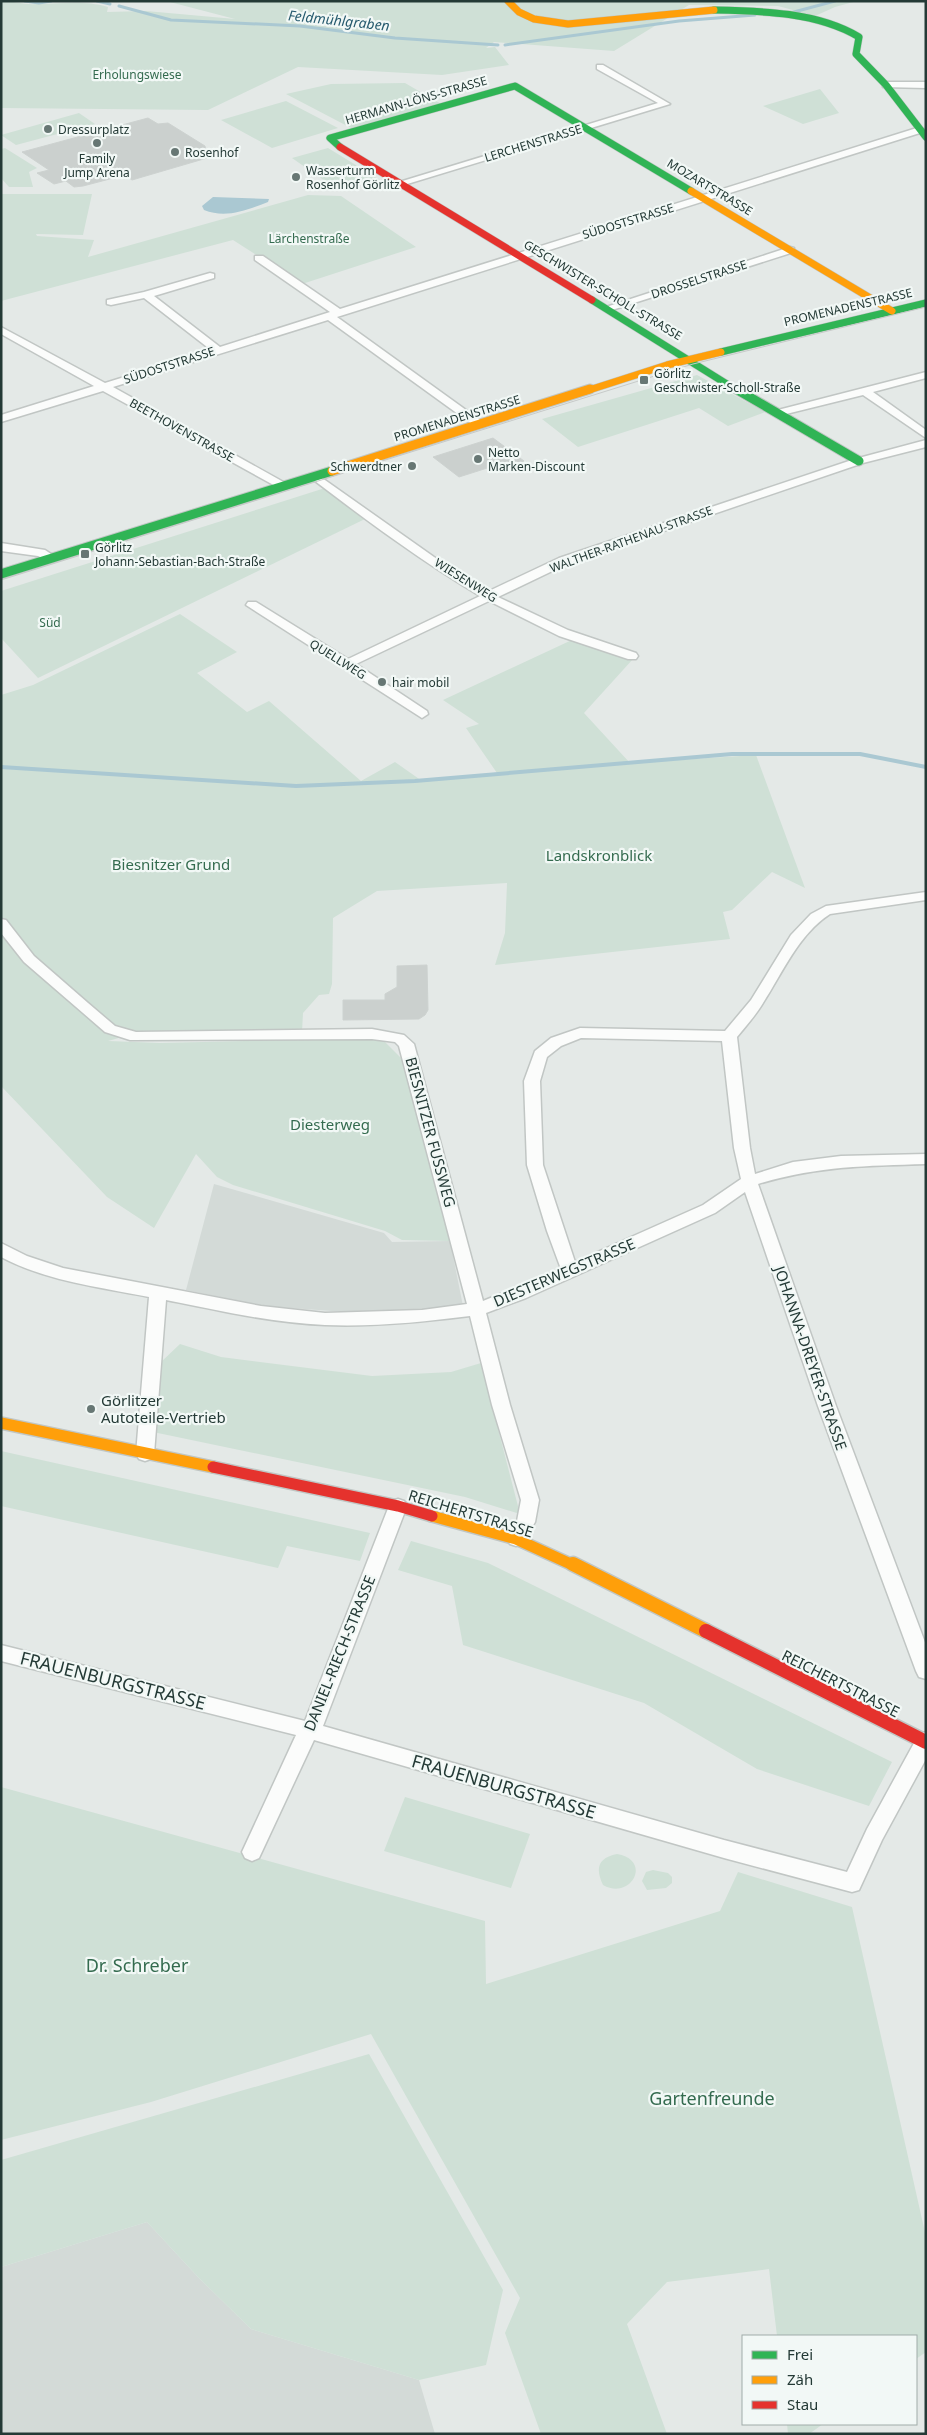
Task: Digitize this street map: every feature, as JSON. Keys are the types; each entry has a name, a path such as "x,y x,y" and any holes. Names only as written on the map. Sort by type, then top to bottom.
{"street":[{"path":"508,1 515,10 529,18 555,23 713,10 766,11 792,15 856,34 860,41 856,54 886,86 923,133"},
{"name":"LERCHENSTRASSE","path":"401,183 666,104 600,66"},
{"path":"886,86 926,85"},
{"name":"MOZARTSTRASSE","path":"515,86 892,311"},
{"name":"HERMANN-LÖNS-STRASSE","path":"333,142 330,138 515,86"},
{"name":"SÜDOSTSTRASSE","path":"1,419 701,198 923,133"},
{"name":"GESCHWISTER-SCHOLL-STRASSE","path":"333,142 608,308 693,364 859,461"},
{"name":"DROSSELSTRASSE","path":"608,308 790,250"},
{"path":"259,258 480,425"},
{"path":"111,302 146,295 210,276"},
{"path":"146,295 218,350"},
{"name":"PROMENADENSTRASSE","path":"1,574 688,359 926,303"},
{"name":"BEETHOVENSTRASSE","path":"1,330 283,486"},
{"path":"778,414 926,375"},
{"path":"865,391 926,435"},
{"name":"WALTHER-RATHENAU-STRASSE","path":"347,664 563,561 859,461 926,443"},
{"name":"WIESENWEG","path":"315,476 370,519 489,596 554,630 632,656"},
{"path":"1,547 41,553 51,558"},
{"name":"QUELLWEG","path":"252,605 347,664 422,714"},
{"path":"570,1270 555,1231 535,1165 532,1081 540,1055 556,1042 580,1033 729,1036 755,1004 805,927 817,915 826,910 926,896"},
{"name":"BIESNITZER FUSSWEG","path":"1,923 29,959 110,1029 135,1037 372,1034 399,1038 406,1044 478,1309 501,1405 530,1500 526,1522 516,1539"},
{"name":"JOHANNA-DREYER-STRASSE","path":"729,1036 742,1148 749,1182 826,1406 926,1671"},
{"name":"DIESTERWEGSTRASSE","path":"1,1249 21,1260 61,1274 261,1312 325,1319 422,1316 478,1309 520,1294 709,1209 749,1182 793,1168 841,1161 926,1159"},
{"path":"145,1454 158,1292"},
{"name":"REICHERTSTRASSE","path":"1,1423 398,1506 516,1539 602,1579 926,1741"},
{"name":"DANIEL-RIECH-STRASSE","path":"252,1852 309,1730 316,1719 398,1506"},
{"name":"FRAUENBURGSTRASSE","path":"1,1653 309,1730 724,1849 852,1883 874,1834 926,1741"}],"shaded area":[{"path":"214,1184 384,1233 392,1242 450,1241 463,1306 421,1312 332,1311 264,1306 186,1290"},
{"path":"147,2222 198,2277 251,2329 419,2380 435,2434 1,2434 1,2267"}],"green space":[{"name":"Erholungswiese","path":"1,1 32,4 90,4 108,7 107,12 146,11 235,19 166,1 857,1 835,7 815,16 778,6 689,5 614,51 494,42 486,48 495,47 509,65 442,75 298,67 208,110 1,108"},
{"path":"405,83 443,105 353,129 286,94 331,84"},
{"path":"820,89 839,113 803,124 763,106"},
{"path":"286,101 338,128 272,148 221,120"},
{"name":"Dressurplatz","path":"79,113 95,124 16,145 1,135"},
{"path":"5,148 37,168 29,172 33,187 9,187 1,178 1,149"},
{"path":"328,148 382,181 335,188 292,158"},
{"name":"Lärchenstraße","path":"1,194 92,194 83,235 36,234 37,236 94,240 88,257 308,195 341,196 416,247 302,284 233,240 1,301"},
{"path":"697,375 765,412 728,426 699,408 578,447 542,419"},
{"name":"Süd","path":"325,488 365,519 38,678 1,638 1,591"},
{"path":"180,614 237,652 197,673 247,712 269,701 361,781 395,762 422,781 497,773 466,728 479,724 443,700 574,639 633,659 584,713 630,763 756,755 805,888 772,872 732,910 723,912 730,939 495,965 505,933 507,883 377,891 333,918 332,984 329,994 319,995 303,1013 302,1032 136,1033 108,1041 160,1043 376,1038 384,1041 403,1060 450,1241 402,1240 385,1231 233,1185 217,1177 196,1154 154,1228 107,1197 1,1086 1,695 33,685"},
{"path":"180,1344 221,1357 372,1376 451,1372 481,1363 520,1514 465,1497 153,1432 160,1363"},
{"path":"1,1451 370,1533 360,1561 287,1546 278,1568 1,1506"},
{"path":"411,1541 488,1563 892,1762 869,1806 757,1769 644,1703 463,1645 452,1586 398,1570"},
{"name":"Gartenfreunde","path":"1,1787 485,1921 486,1984 720,1911 738,1872 852,1907 926,2237 926,2352 917,2358 917,2335 777,2335 769,2269 667,2282 627,2324 667,2434 541,2434 505,2333 520,2298 371,2034 151,2102 1,2140"},
{"path":"405,1797 530,1834 511,1888 384,1851"},
{"path":"617,1854 628,1858 634,1864 636,1871 634,1878 629,1884 622,1888 613,1889 603,1885 599,1869 602,1861"},
{"path":"653,1870 668,1873 672,1877 672,1883 666,1888 647,1890 642,1881 646,1872"},
{"path":"369,2054 503,2290 486,2365 419,2380 251,2329 198,2277 147,2222 1,2267 1,2160"},
{"path":"787,2425 822,2425 809,2434 788,2434"}],"water":[{"path":"213,197 269,199 268,202 244,210 220,214 204,210 202,206"}],"building":[{"name":"Rosenhof","path":"148,118 158,124 168,123 205,146 207,158 132,180 125,175 74,187 66,181 54,184 37,173 49,170 22,152"},
{"name":"Netto Marken-Discount","path":"493,438 524,461 508,466 503,463 459,477 433,457"},
{"path":"427,965 428,1010 419,1019 343,1020 343,1000 385,1000 385,994 397,987 397,966"}],"waterway":[{"name":"Feldmühlgraben","path":"25,1 39,3 51,1"},
{"name":"Feldmühlgraben","path":"97,1 110,4"},
{"name":"Feldmühlgraben","path":"790,13 835,1"},
{"name":"Feldmühlgraben","path":"119,6 171,20 300,26 395,38 498,45"},
{"name":"Feldmühlgraben","path":"505,45 679,21 755,15"},
{"path":"1,767 296,786 415,781 732,754 860,754 926,767"}],"tram line":[{"path":"1,580 693,364 926,307"}],"traffic: fast":[{"path":"714,10 790,15 830,24 859,37 856,54 886,85 926,137"},
{"path":"340,147 330,138 515,86 691,191"},
{"path":"592,300 684,356 693,364 859,461"},
{"path":"721,352 926,303"},
{"path":"1,574 332,471"}],"traffic: slow":[{"path":"508,1 519,12 534,19 550,23 568,24 665,13 714,10"},
{"path":"691,191 892,311"},
{"path":"332,471 667,365 721,352"},
{"path":"1,1423 213,1467"},
{"path":"432,1516 516,1539 576,1566 706,1631"}],"traffic: jam":[{"path":"340,147 592,300"},
{"path":"213,1467 398,1506 432,1516"},
{"path":"706,1631 926,1742"}],"place":[{"name":"Dressurplatz","path":"48,129"},
{"name":"Family Jump Arena","path":"97,143"},
{"name":"Rosenhof","path":"175,152"},
{"name":"Wasserturm Rosenhof Görlitz","path":"296,177"},
{"name":"Görlitz Geschwister-Scholl-Straße","path":"644,380"},
{"name":"Netto Marken-Discount","path":"478,459"},
{"name":"Schwerdtner","path":"412,466"},
{"name":"Görlitz Johann-Sebastian-Bach-Straße","path":"85,554"},
{"name":"hair mobil","path":"382,682"},
{"name":"Görlitzer Autoteile-Vertrieb","path":"91,1409"}],"park label":[{"name":"Landskronblick","path":"599,855"},
{"name":"Biesnitzer Grund","path":"171,864"},
{"name":"Diesterweg","path":"330,1124"},
{"name":"Dr. Schreber","path":"137,1965"}]}
